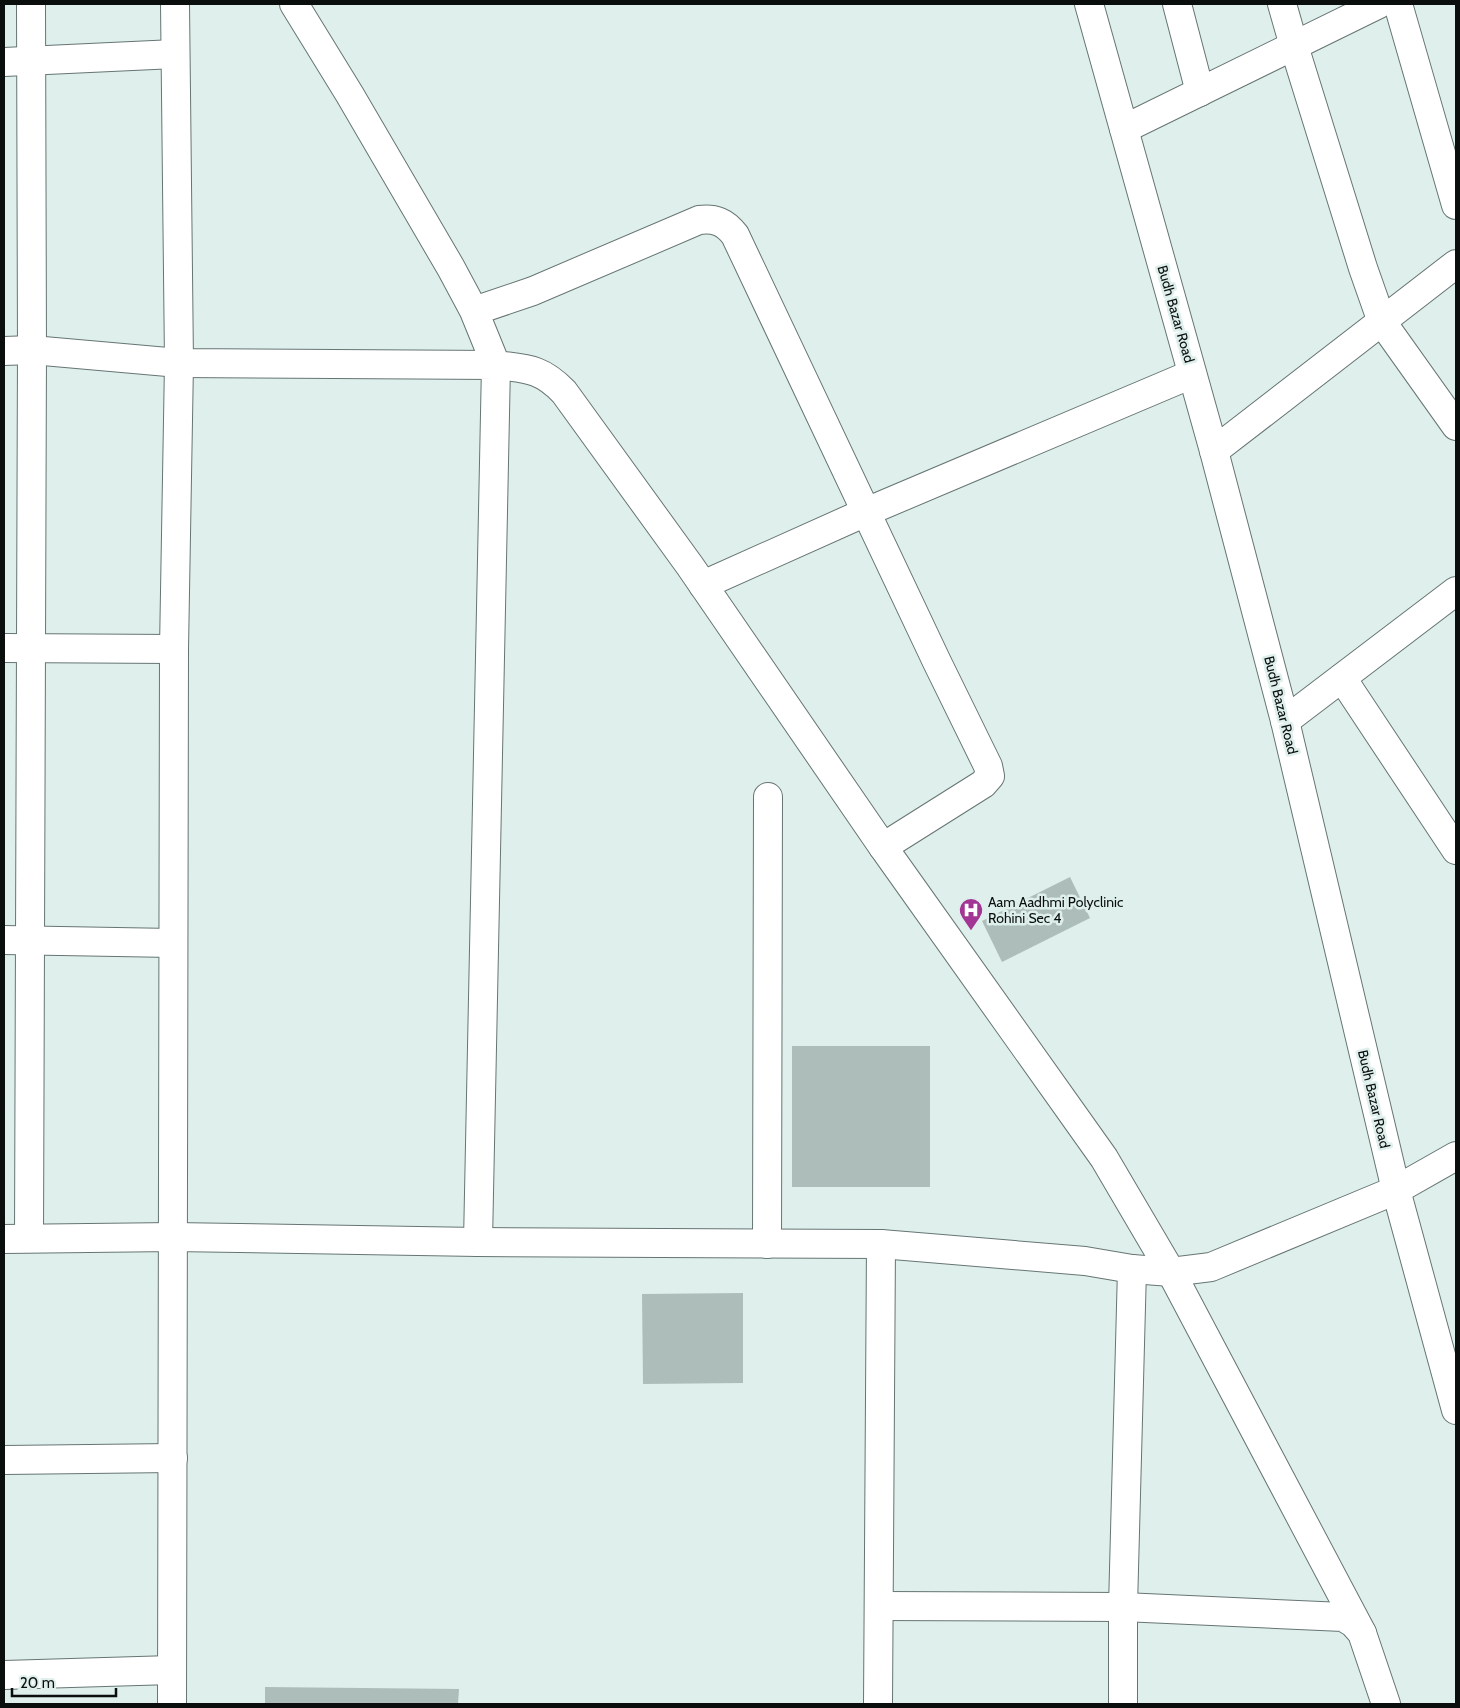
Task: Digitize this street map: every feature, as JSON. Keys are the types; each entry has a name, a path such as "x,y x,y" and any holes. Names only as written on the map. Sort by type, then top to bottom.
{"street":[{"path":"31,4 31,648 17,940 16,1239 173,1236 478,1242 881,1244 1085,1261 1132,1269 1171,1272 1211,1267 1396,1190 1456,1156"},
{"path":"172,1704 174,649 179,363 175,4"},
{"path":"294,4 350,95 451,268 474,311 496,365 478,1242"},
{"name":"Budh Bazar Road","path":"1090,4 1214,451 1285,721 1396,1190 1456,1410"},
{"path":"1177,4 1200,92"},
{"path":"1282,4 1363,268 1382,322 1456,426"},
{"path":"1124,129 1379,4"},
{"path":"1398,4 1456,205"},
{"path":"4,62 175,54"},
{"path":"474,311 533,291 699,220 719,221 728,226 735,235 988,766 990,776 983,784 883,847"},
{"path":"1214,451 1456,264"},
{"path":"4,351 32,350 179,363 496,365 534,370 552,380 564,392 702,585 883,847 1104,1158 1171,1272 1362,1633 1386,1704"},
{"path":"702,585 866,512 1192,374"},
{"path":"1285,721 1456,590"},
{"path":"4,648 174,649"},
{"path":"1342,678 1456,850"},
{"path":"767,1244 768,797"},
{"path":"17,940 173,943"},
{"path":"878,1704 881,1244"},
{"path":"1123,1704 1123,1607 1132,1269"},
{"path":"4,1460 172,1458"},
{"path":"879,1606 1123,1607 1344,1617 1362,1633"},
{"path":"4,1675 172,1670"}],"building":[{"path":"1070,877 1090,918 1002,962 982,921"},
{"path":"792,1046 930,1046 930,1187 792,1187"},
{"path":"743,1293 743,1383 643,1384 642,1294"},
{"path":"265,1687 459,1689 458,1704 265,1704"}],"place":[{"name":"Aam Aadhmi Polyclinic Rohini Sec 4","path":"971,931"}]}
